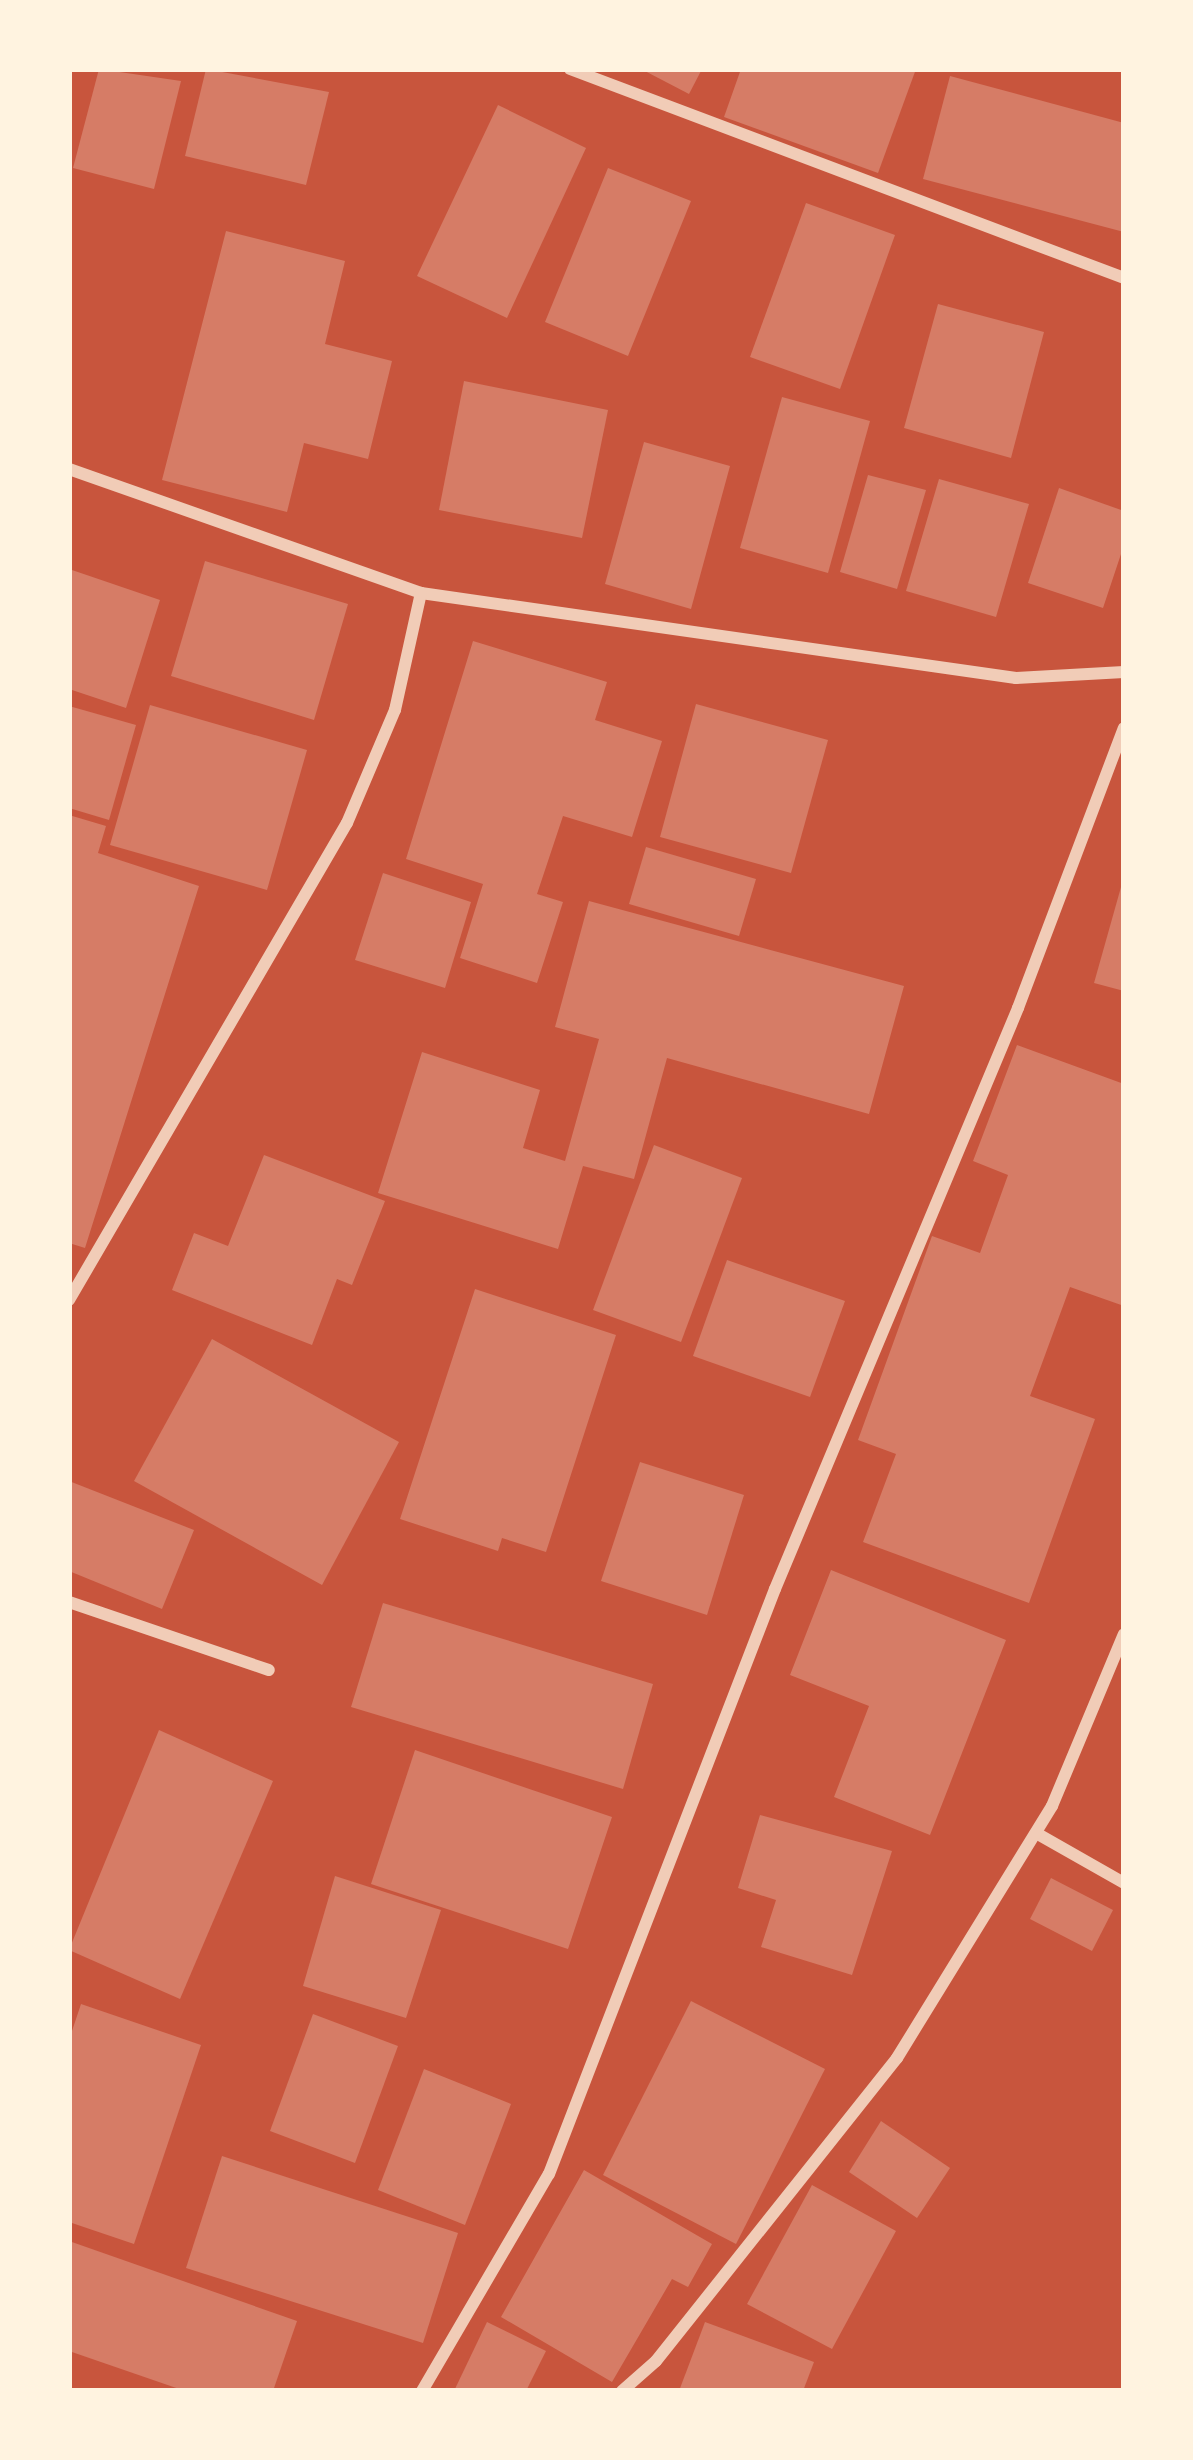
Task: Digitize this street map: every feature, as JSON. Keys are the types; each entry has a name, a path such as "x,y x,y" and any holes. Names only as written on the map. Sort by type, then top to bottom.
{"street":[{"path":"570,69 1124,278"},
{"path":"69,469 421,592 1016,678 1124,672"},
{"path":"69,1300 347,823 395,710 421,592"},
{"path":"422,2391 549,2174 775,1589 1018,1008 1124,728"},
{"path":"69,1602 269,1670"},
{"path":"622,2391 656,2361 897,2058 1036,1833 1124,1634"},
{"path":"1036,1833 1124,1882"}],"building":[{"path":"99,69 181,81 154,189 73,168"},
{"path":"206,69 329,92 306,185 185,156"},
{"path":"641,69 702,69 689,94"},
{"path":"741,69 916,69 878,173 724,117"},
{"path":"950,76 1124,123 1124,232 923,179"},
{"path":"498,105 586,148 507,318 417,276"},
{"path":"608,168 691,201 628,356 545,322"},
{"path":"806,203 895,235 840,389 750,357"},
{"path":"226,231 345,261 325,344 392,361 368,459 304,443 287,512 162,480"},
{"path":"938,304 1044,332 1011,458 904,428"},
{"path":"464,381 608,410 582,538 439,510"},
{"path":"782,397 870,421 828,573 740,548"},
{"path":"644,442 730,466 691,609 605,584"},
{"path":"868,475 926,490 897,589 840,572"},
{"path":"939,479 1029,504 996,617 906,591"},
{"path":"1059,488 1124,511 1124,545 1103,608 1028,583"},
{"path":"205,561 348,604 314,720 171,676"},
{"path":"69,569 160,600 126,708 69,689"},
{"path":"473,641 607,682 595,720 662,741 632,837 563,816 537,894 563,902 537,983 460,958 483,884 406,859"},
{"path":"696,704 828,740 791,873 660,837"},
{"path":"150,705 307,750 267,890 110,845"},
{"path":"69,706 136,725 109,820 69,808"},
{"path":"69,815 106,826 98,853 199,886 85,1248 69,1243"},
{"path":"646,847 756,879 739,936 629,904"},
{"path":"383,873 471,902 445,988 355,960"},
{"path":"1124,880 1124,991 1094,983"},
{"path":"589,901 904,986 869,1114 667,1058 634,1179 583,1166 558,1249 378,1193 422,1052 540,1090 523,1148 565,1161 599,1039 555,1027"},
{"path":"1017,1045 1124,1084 1124,1306 1070,1287 1030,1396 1095,1419 1029,1603 863,1542 896,1454 858,1440 932,1236 980,1253 1008,1175 973,1161"},
{"path":"654,1145 742,1178 681,1342 593,1310"},
{"path":"264,1155 385,1201 352,1285 337,1279 312,1345 172,1290 194,1233 228,1246"},
{"path":"727,1260 845,1301 810,1397 693,1356"},
{"path":"475,1289 616,1335 546,1552 502,1538 498,1551 400,1519"},
{"path":"212,1339 399,1442 322,1585 134,1481"},
{"path":"640,1462 744,1495 707,1615 601,1581"},
{"path":"69,1481 194,1530 162,1609 69,1571"},
{"path":"831,1570 1006,1640 930,1835 834,1797 869,1706 790,1675"},
{"path":"383,1603 653,1684 623,1789 351,1707"},
{"path":"159,1730 273,1781 180,1999 69,1950"},
{"path":"415,1750 612,1817 568,1949 371,1884"},
{"path":"760,1815 892,1851 852,1975 761,1947 776,1900 738,1888"},
{"path":"335,1876 441,1910 406,2018 303,1986"},
{"path":"1051,1878 1113,1910 1092,1951 1030,1919"},
{"path":"691,2001 825,2069 736,2244 603,2175"},
{"path":"81,2004 201,2045 134,2244 69,2222 69,2040"},
{"path":"313,2014 398,2046 355,2163 270,2131"},
{"path":"424,2069 511,2104 465,2225 378,2190"},
{"path":"881,2121 950,2168 917,2218 849,2172"},
{"path":"222,2156 458,2233 423,2343 186,2268"},
{"path":"584,2170 712,2244 688,2287 672,2279 612,2382 501,2317"},
{"path":"812,2185 896,2231 832,2349 747,2304"},
{"path":"69,2241 297,2321 273,2391 185,2391 69,2351"},
{"path":"487,2322 546,2351 526,2391 454,2391"},
{"path":"705,2322 814,2362 803,2391 679,2391"}]}
